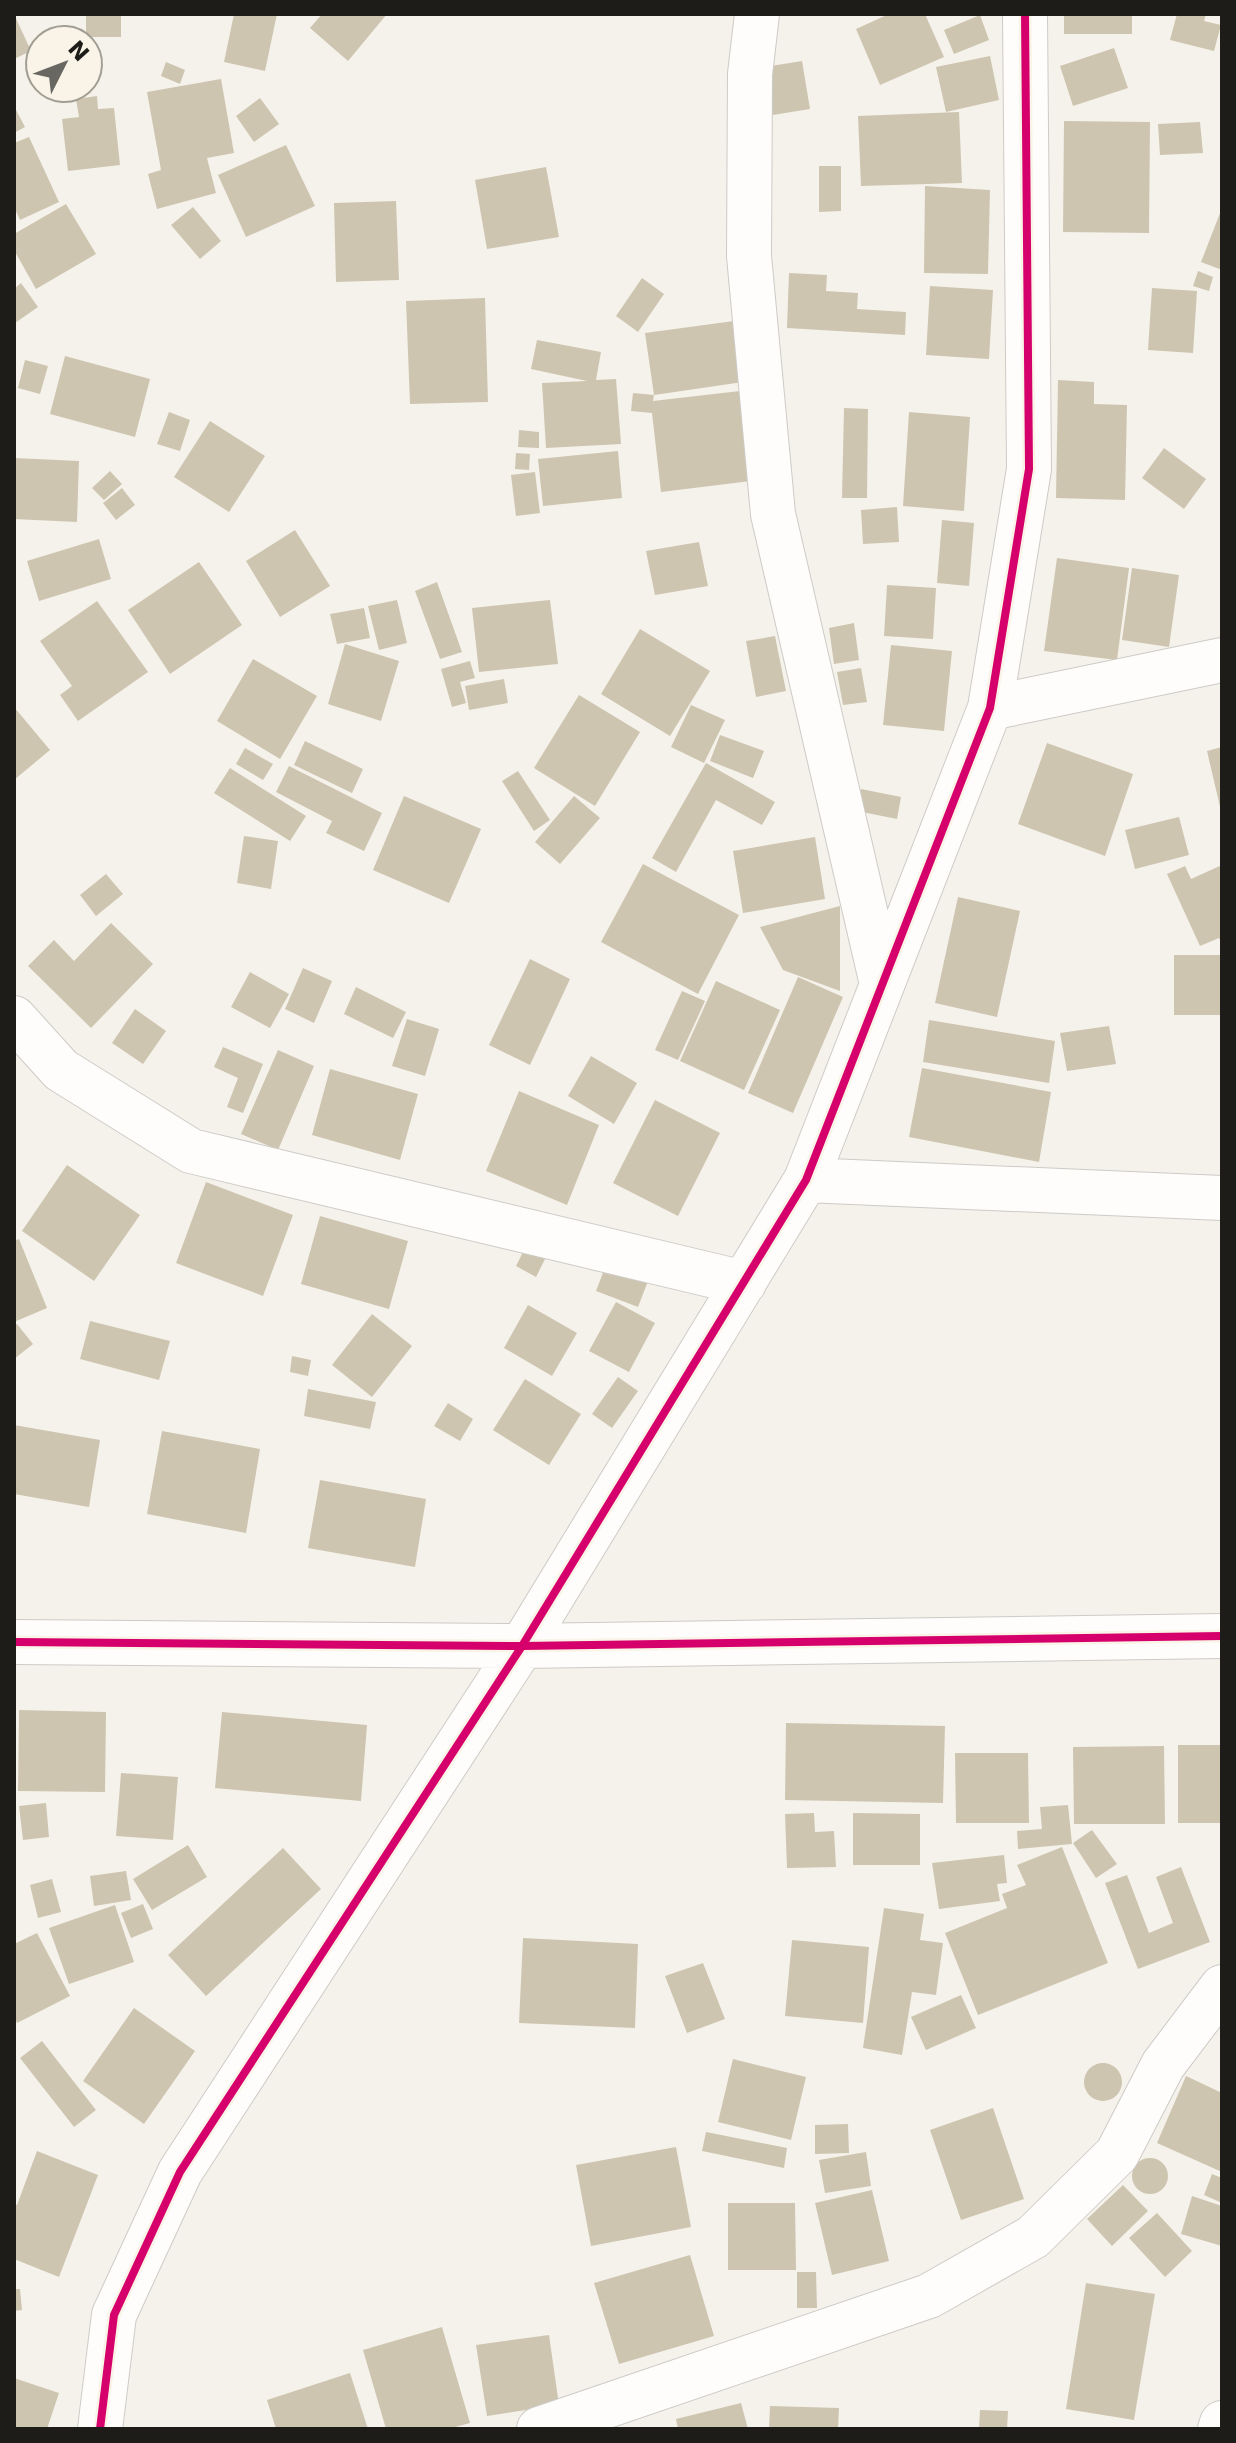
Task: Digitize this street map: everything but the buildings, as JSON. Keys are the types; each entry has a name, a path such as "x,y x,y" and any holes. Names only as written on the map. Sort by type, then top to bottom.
{"street":[{"path":"757,14 750,74 749,256 773,514 882,984"},
{"path":"100,2429 114,2315 180,2172 522,1646 806,1180 990,708 1029,469 1025,14"},
{"path":"990,708 1222,660"},
{"path":"14,1018 61,1070 191,1151 744,1283"},
{"path":"806,1180 1222,1198"},
{"path":"14,1642 522,1646 1222,1636"},
{"path":"539,2429 929,2296 1033,2237 1117,2154 1163,2065 1222,1987"},
{"path":"1220,2429 1222,2423"}],"cycle path":[{"path":"100,2429 114,2315 180,2172 522,1646 806,1180 990,708 1029,469 1025,14"},
{"path":"14,1642 522,1646 1222,1636"}]}
